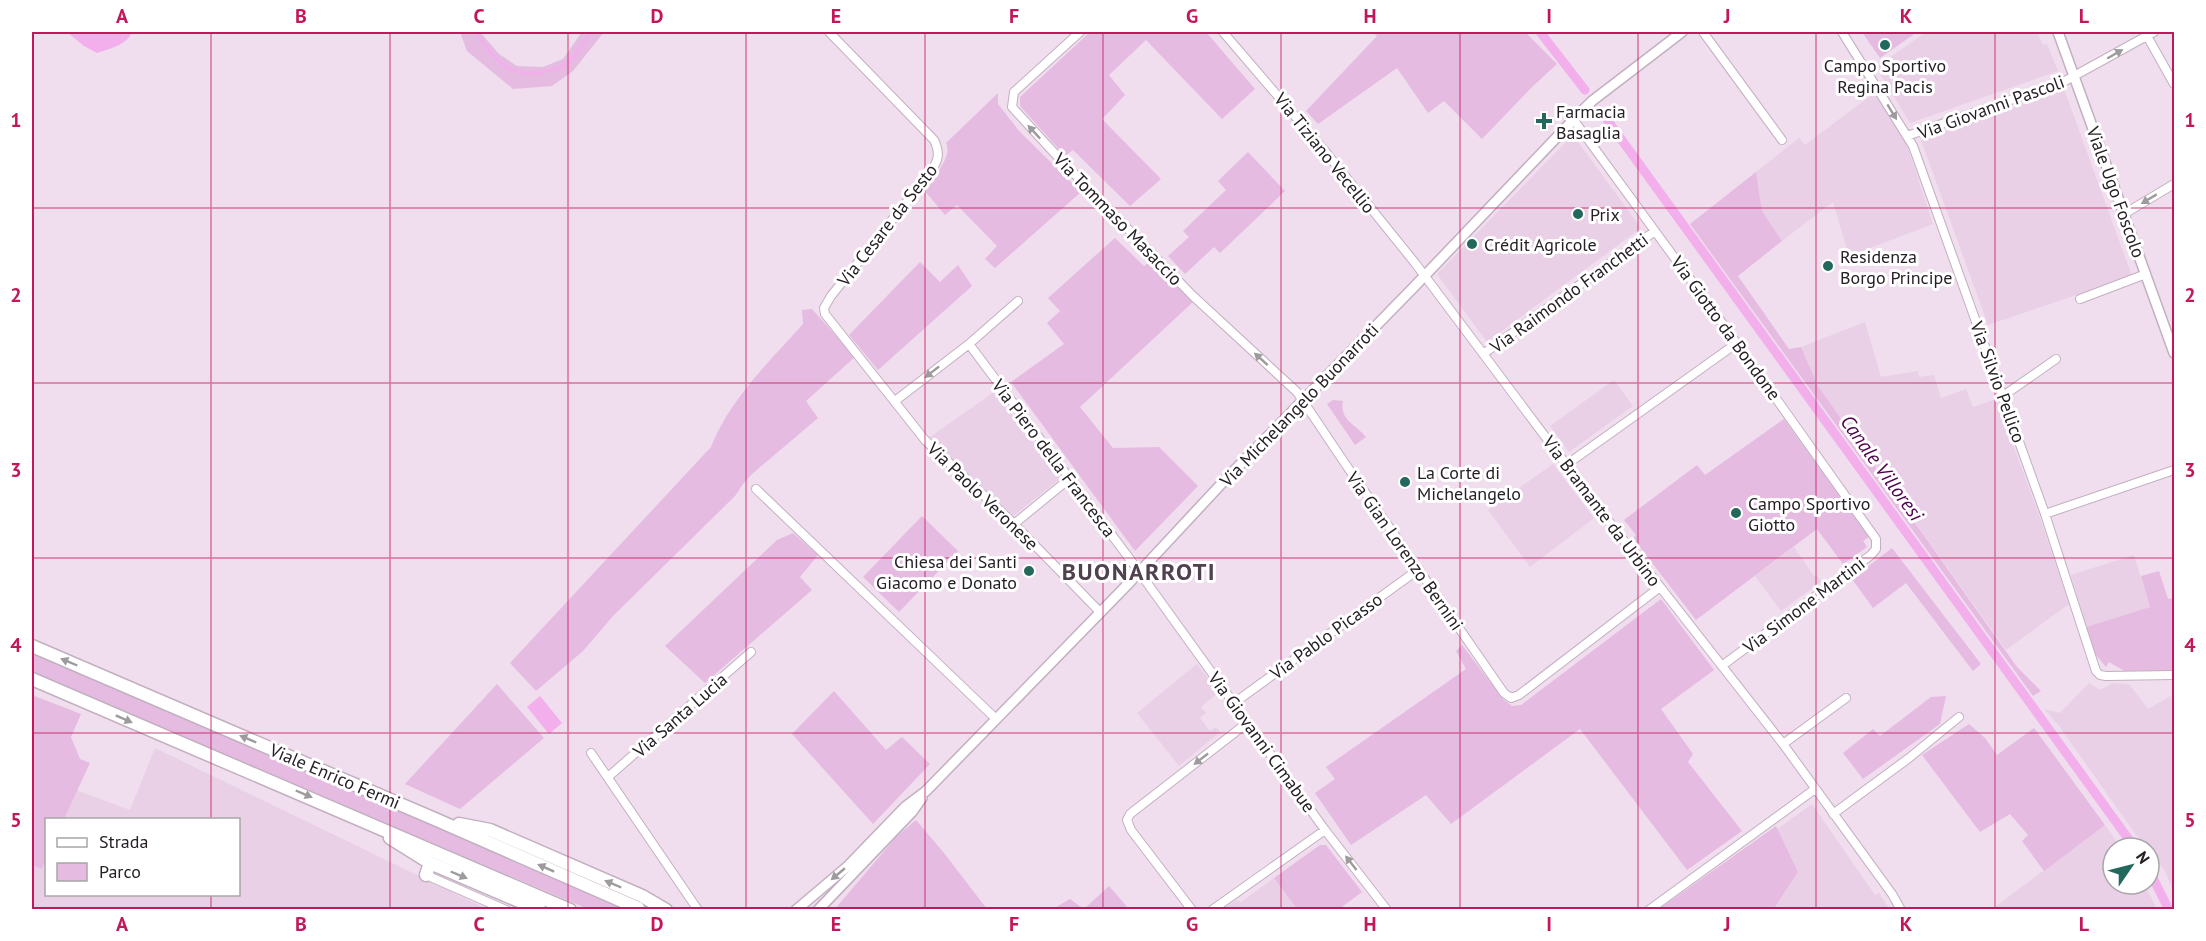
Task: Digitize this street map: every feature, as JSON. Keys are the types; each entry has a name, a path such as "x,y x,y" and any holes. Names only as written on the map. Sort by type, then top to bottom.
{"main road":[{"name":"Viale Enrico Fermi","path":"32,646 638,908"},
{"name":"Viale Enrico Fermi","path":"32,679 570,909"},
{"path":"354,815 428,869 540,909"},
{"path":"437,820 490,830 642,896 666,909"}],"street":[{"name":"Via Cesare da Sesto","path":"825,314 824,308 831,296 938,163 939,156 934,140 829,32"},
{"name":"Via Tommaso Masaccio","path":"1080,32 1014,92 1012,107 1193,296 1297,392 1302,400"},
{"name":"Via Tiziano Vecellio","path":"1223,32 1324,150 1424,276"},
{"name":"Via Michelangelo Buonarroti","path":"818,909 912,812 926,791 995,718 1139,572 1573,119 1592,101 1682,32"},
{"path":"1703,32 1782,140"},
{"name":"Via Silvio Pellico","path":"1842,32 1907,136 1920,167 2045,514 2096,671 2106,676 2175,675"},
{"name":"Viale Ugo Foscolo","path":"2058,32 2146,274 2171,333 2175,353"},
{"name":"Via Giovanni Pascoli","path":"1907,136 2074,76 2154,32"},
{"path":"2146,36 2175,84"},
{"name":"Via Giotto da Bondone","path":"1573,119 1737,343 1876,539"},
{"path":"2124,214 2175,184"},
{"name":"Via Raimondo Franchetti","path":"1483,354 1655,231"},
{"path":"2080,299 2146,274"},
{"name":"Via Bramante da Urbino","path":"1424,276 1566,465 1784,744 1901,909"},
{"path":"895,401 969,344 1018,301"},
{"name":"Via Paolo Veronese","path":"825,314 925,440 1100,612"},
{"path":"1566,465 1737,343"},
{"name":"Via Piero della Francesca","path":"969,344 1139,572"},
{"path":"2003,396 2056,359"},
{"name":"Via Gian Lorenzo Bernini","path":"1302,400 1504,693 1512,698 1660,587"},
{"path":"2045,514 2175,470"},
{"path":"1014,525 1069,479"},
{"path":"756,489 995,718"},
{"name":"Via Simone Martini","path":"1723,665 1871,555 1876,549 1876,539"},
{"name":"Via Pablo Picasso","path":"1234,703 1419,569"},
{"name":"Via Giovanni Cimabue","path":"1139,572 1325,830 1387,909"},
{"name":"Via Santa Lucia","path":"608,777 751,652"},
{"path":"1784,744 1846,698"},
{"path":"1833,814 1909,758 1959,717"},
{"path":"1192,909 1131,830 1127,820 1130,814 1247,723"},
{"path":"591,753 698,909"},
{"path":"1649,909 1815,789"},
{"name":"Via Michelangelo Buonarroti","path":"796,909 848,866 906,806 926,791"},
{"path":"1212,909 1325,830"},
{"path":"428,869 506,909"},
{"path":"689,897 692,909"}],"shaded area":[{"path":"67,32 132,32 122,43 97,53"},
{"path":"1926,32 2037,32 2043,45 2047,44 2058,71 1910,123 1876,67"},
{"path":"2064,89 2132,276 1988,325 1921,140"},
{"path":"1874,93 1907,145 1933,224 1849,256 1833,202 1782,241 1762,211 1756,172 1799,138 1805,145"},
{"path":"1573,135 1641,228 1487,342 1437,274"},
{"path":"1865,322 1881,377 1918,371 1919,377 1934,375 1941,398 1966,389 1973,407 1996,399 2069,604 2006,650 1818,386 1801,347"},
{"path":"1614,380 1633,406 1569,452 1550,426"},
{"path":"994,392 1061,478 1012,517 930,437"},
{"path":"1553,464 1594,518 1530,567 1488,510"},
{"path":"1794,547 1814,576 1817,575 1821,582 1781,611 1755,576"},
{"path":"2134,555 2150,607 2086,627 2071,575"},
{"path":"1197,664 1219,692 1201,707 1206,713 1200,718 1210,731 1216,727 1220,732 1179,766 1137,713"},
{"path":"2089,683 2100,690 2113,683 2129,684 2148,709 2174,694 2174,893 2161,866 2161,836 2137,836 2059,726 2044,709 2060,713"},
{"path":"540,696 562,723 549,734 527,707"},
{"path":"155,748 487,909 32,909 32,865 42,869 45,862 45,896 240,896 240,818 64,818 76,790 130,810"},
{"path":"1812,804 1875,895 1879,893 1889,909 1774,910 1798,872 1777,829"},
{"path":"2105,825 2113,836 2101,836 2101,896 2150,896 2157,909 1992,909"},
{"path":"1274,878 1297,909 1223,909 1237,900 1241,902"}],"green space":[{"path":"460,32 480,32 499,54 517,66 543,67 563,59 582,32 604,32 573,71 552,86 513,89 467,51"},
{"path":"1090,32 1206,32 1255,89 1222,119 1146,40 1109,75 1125,95 1102,119 1161,179 1130,206 1073,150 1065,156 1020,106 1020,97"},
{"path":"1372,32 1525,32 1557,64 1482,139 1444,101 1428,113 1397,68 1318,124 1306,111 1377,36"},
{"name":"Campo Sportivo Regina Pacis","path":"1862,32 1917,32 1880,58"},
{"path":"998,93 998,104 1020,132 1081,192 995,268 985,259 997,246 957,205 945,215 924,190 947,155 946,143"},
{"path":"1248,152 1285,191 1220,253 1214,247 1185,274 1168,256 1189,237 1183,231 1226,190 1218,181"},
{"path":"1756,172 1762,211 1782,241 1738,276 1789,349 1801,347 1818,386 2017,667 2041,691 2033,696 1690,224"},
{"path":"1115,238 1144,266 1151,261 1193,302 1080,407 1113,448 1159,447 1198,486 1135,551 1011,382 1064,344 1047,323 1060,311 1048,298"},
{"path":"920,262 940,282 958,265 972,286 878,370 849,335"},
{"path":"812,309 855,357 806,401 818,418 752,474 735,496 613,616 583,651 536,691 510,663 711,447 739,397 803,324 802,310"},
{"path":"1333,400 1343,401 1342,407 1346,417 1366,437 1355,445 1327,404"},
{"name":"Campo Sportivo Giotto","path":"1784,419 1869,537 1863,541 1867,547 1843,564 1817,529 1696,620 1633,538 1636,535 1624,520 1697,465 1705,475"},
{"path":"922,516 958,551 899,612 863,577"},
{"path":"793,533 818,555 800,577 812,590 705,683 665,646 777,540"},
{"path":"1892,548 1981,664 1973,671 1906,583 1873,608 1852,579"},
{"path":"2159,571 2168,599 2174,598 2174,671 2128,673 2109,662 2106,667 2095,654 2086,627 2150,607 2141,576"},
{"path":"1661,599 1714,670 1661,709 1693,754 1688,762 1742,831 1687,870 1580,729 1451,824 1426,795 1351,845 1315,793 1335,779 1326,767 1466,669 1456,651 1462,645 1504,700 1512,706 1521,705"},
{"path":"32,653 350,787 626,909 588,909 32,673"},
{"path":"497,684 544,738 460,809 405,784"},
{"path":"834,691 886,750 902,737 930,764 873,824 792,734"},
{"path":"32,695 81,714 71,737 80,759 90,763 64,818 45,818 45,862 42,869 32,865"},
{"path":"1946,696 1940,724 1863,779 1843,753 1873,729 1880,736 1931,697"},
{"path":"1969,724 1985,738 1997,755 2034,728 2105,825 2044,871 2022,841 2028,835 2010,814 1980,832 1922,755"},
{"path":"916,820 987,909 835,909 896,837"},
{"path":"1776,826 1798,872 1774,909 1659,909"},
{"path":"1320,845 1326,845 1362,892 1339,909 1297,909 1274,878"},
{"path":"1109,886 1129,909 1084,909"},
{"path":"1070,899 1084,909 1053,909"}],"waterway":[{"path":"476,32 489,51 505,66 524,73 556,69 566,64 591,32"},
{"name":"Canale Villoresi","path":"1540,32 1585,90"},
{"name":"Canale Villoresi","path":"1600,110 2126,836"},
{"name":"Canale Villoresi","path":"2161,894 2169,910"}],"place":[{"name":"Campo Sportivo Regina Pacis","path":"1885,45"},
{"name":"Farmacia Basaglia","path":"1544,121"},
{"name":"Prix","path":"1578,214"},
{"name":"Crédit Agricole","path":"1472,244"},
{"name":"Residenza Borgo Principe","path":"1828,266"},
{"name":"La Corte di Michelangelo","path":"1405,482"},
{"name":"Campo Sportivo Giotto","path":"1736,513"},
{"name":"Chiesa dei Santi Giacomo e Donato","path":"1029,571"}],"district":[{"name":"BUONARROTI","path":"1139,571"}]}
